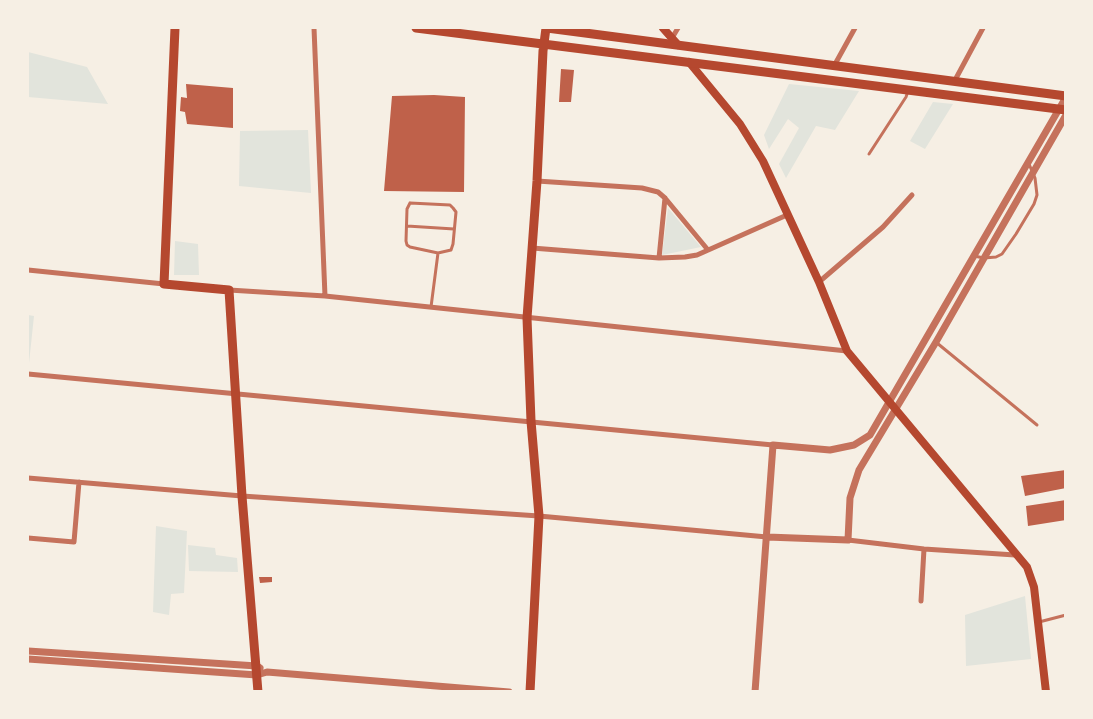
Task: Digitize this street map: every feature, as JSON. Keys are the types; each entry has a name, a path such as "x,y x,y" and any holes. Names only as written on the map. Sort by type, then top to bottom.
{"main road":[{"path":"175,28 164,284 229,290 242,496 258,692"},
{"path":"416,28 1063,111"},
{"path":"530,692 539,516 531,421 527,318 544,44 547,28 675,42 834,66 1066,97"},
{"path":"663,28 675,42"},
{"path":"689,62 740,124 763,161 819,282 847,351 1015,555 1027,567 1032,576 1034,587 1046,692"}],"street":[{"path":"314,28 325,296"},
{"path":"675,42 678,28"},
{"path":"834,66 855,28"},
{"path":"953,82 983,28"},
{"path":"848,540 850,498 862,464 936,342 1033,172 1063,111 1066,97"},
{"path":"28,374 824,450 847,448 870,435 876,426 935,320 1028,162 1063,111"},
{"path":"537,181 642,188 658,192 708,250"},
{"path":"819,282 883,228 912,196"},
{"path":"659,258 665,198"},
{"path":"531,248 659,258 697,255 787,215"},
{"path":"28,270 164,284"},
{"path":"229,290 325,296 847,351"},
{"path":"755,692 773,445"},
{"path":"28,478 242,496 539,516 767,537 848,540 924,549 1015,555"},
{"path":"28,538 74,542 79,482"},
{"path":"921,601 924,549"},
{"path":"28,651 509,692"},
{"path":"28,659 257,671"}],"lane":[{"path":"869,154 906,97 908,90"},
{"path":"973,256 984,258 996,257 1007,250 1034,204 1037,195 1033,172 1028,162"},
{"path":"410,203 450,205 456,212 454,229 451,250 438,253 410,247 406,241 408,206 410,203"},
{"path":"407,226 454,229"},
{"path":"431,308 438,253"},
{"path":"936,342 1037,425"},
{"path":"1038,622 1066,615"}],"shaded area":[{"path":"28,52 87,67 108,104 28,97"},
{"path":"789,84 859,91 835,130 816,126 786,178 779,164 799,128 788,119 769,149 764,135"},
{"path":"933,102 953,104 925,149 910,141"},
{"path":"308,130 311,193 239,186 240,131"},
{"path":"668,208 701,247 662,255"},
{"path":"175,241 198,244 199,275 174,275"},
{"path":"28,315 34,316 29,363 28,363"},
{"path":"156,526 187,531 184,593 171,594 169,615 153,612"},
{"path":"188,545 215,548 216,555 237,558 238,572 189,571"},
{"path":"1025,596 1031,659 966,666 965,615"}],"building":[{"path":"561,69 574,70 571,102 559,102"},
{"path":"186,84 233,88 233,128 187,124 185,112 180,111 181,97 187,98"},
{"path":"434,95 465,97 464,192 384,191 392,96"},
{"path":"1066,470 1066,488 1025,496 1021,476"},
{"path":"1066,500 1066,520 1028,526 1026,506"},
{"path":"259,577 272,577 272,582 260,583"}]}
